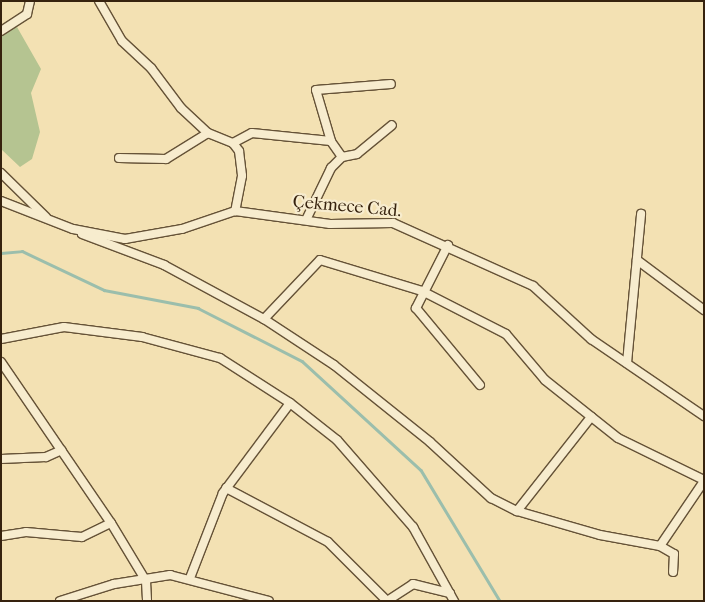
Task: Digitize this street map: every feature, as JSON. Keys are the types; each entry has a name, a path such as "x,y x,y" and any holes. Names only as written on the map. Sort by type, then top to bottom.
{"street":[{"path":"1,30 27,14 30,1"},
{"path":"99,1 122,41 208,133 233,143 242,162 235,211"},
{"path":"342,157 331,141 316,90 391,84"},
{"path":"306,220 332,168 342,157 357,154 392,125"},
{"path":"119,158 166,159 208,133"},
{"path":"233,143 252,133 331,141"},
{"path":"1,174 47,218"},
{"name":"Çekmece Cad.","path":"2,200 73,229 125,239 182,229 235,211 306,220 393,222 448,245 533,286 591,339 704,416"},
{"path":"627,363 641,214"},
{"path":"73,229 107,247 164,265 264,319 334,365 430,442 491,498 517,511 600,535 660,546 674,554 672,572"},
{"path":"448,245 422,292 416,308 480,385"},
{"path":"264,319 320,260 422,292 506,334 545,380 618,438 704,481 660,546"},
{"path":"637,260 704,310"},
{"path":"1,339 64,327 142,337 220,358 290,403 337,440 394,504 430,552 454,601"},
{"path":"1,362 111,523 146,581 147,601"},
{"path":"190,578 226,488 290,403"},
{"path":"517,511 590,417"},
{"path":"1,459 46,457 62,450"},
{"path":"226,488 328,542 387,601 413,584 450,593"},
{"path":"1,536 26,532 82,537 111,523"},
{"path":"60,601 114,584 146,581 170,575 190,578 269,601"}],"green space":[{"path":"17,27 41,69 31,93 40,132 32,159 20,167 1,149 1,31"}],"waterway":[{"path":"1,253 22,251 104,290 198,308 302,361 421,470 500,601"}]}
